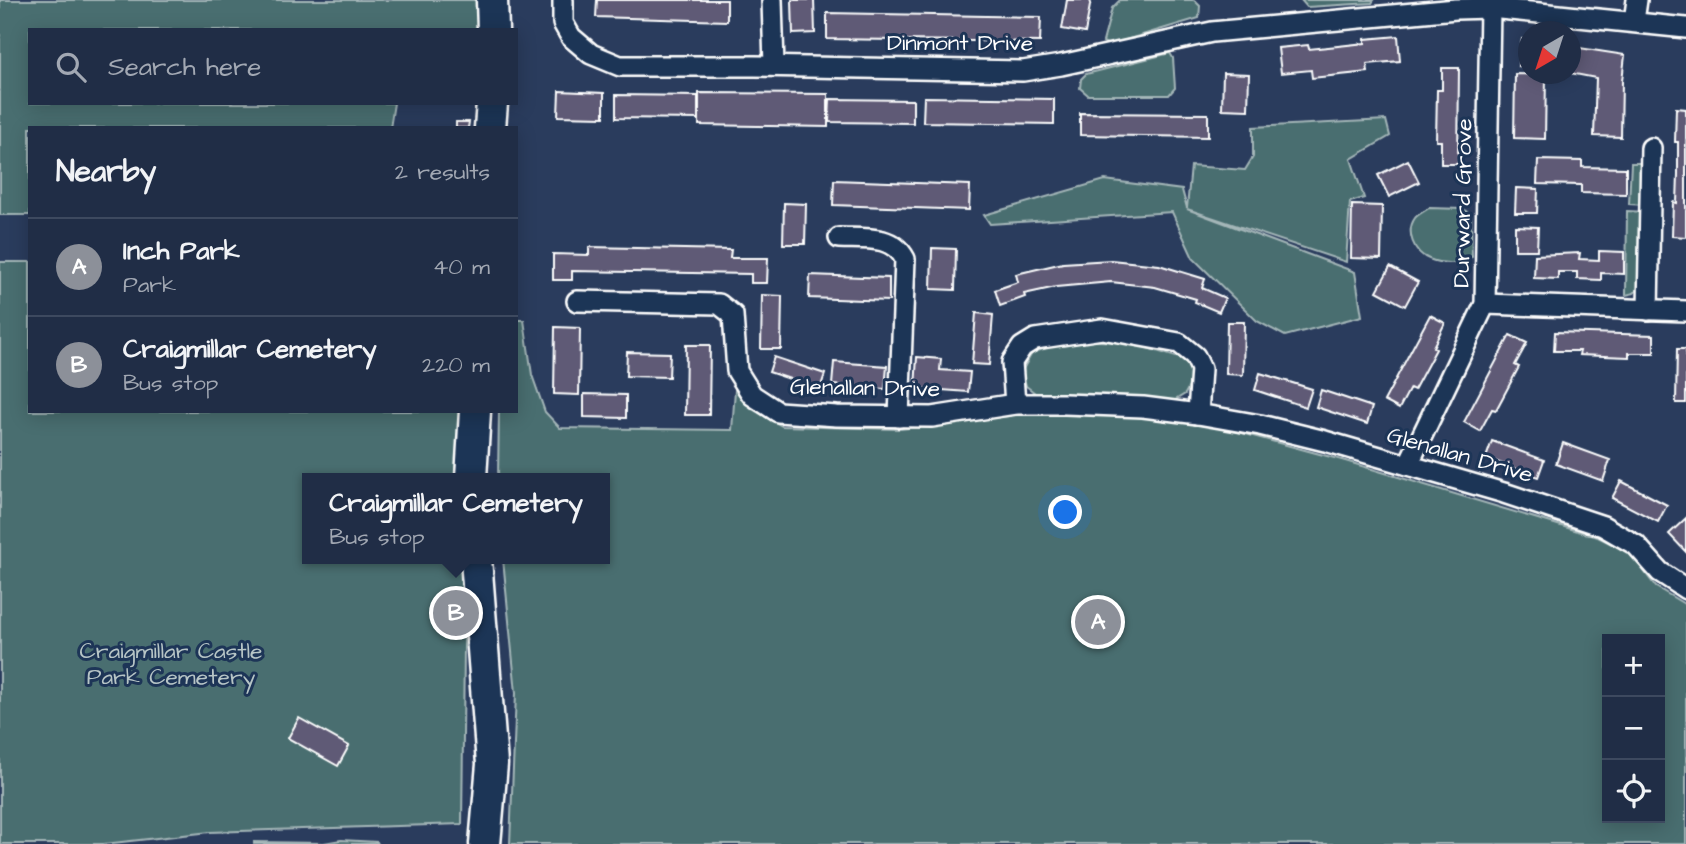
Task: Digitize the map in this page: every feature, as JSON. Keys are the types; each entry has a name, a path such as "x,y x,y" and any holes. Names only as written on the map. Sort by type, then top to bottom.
{"main road":[{"path":"492,0 493,28"},
{"path":"491,126 492,105"},
{"path":"471,473 475,413"},
{"path":"476,564 492,764 485,844"}],"street":[{"name":"Dinmont Drive","path":"563,0 563,23 571,37 591,54 620,66 1023,71 1212,32 1389,13 1490,8 1686,27"},
{"path":"772,0 774,66"},
{"path":"1634,21 1637,0"},
{"name":"Durward Grove","path":"1408,465 1485,304 1490,8"},
{"path":"1648,310 1651,148"},
{"path":"839,239 886,241 899,247 905,259 899,417"},
{"name":"Glenallan Drive","path":"578,302 719,304 733,315 737,371 752,396 778,412 932,417 1016,404 1130,407 1198,414 1260,425 1504,493 1603,526 1636,545 1660,572 1686,589"},
{"path":"1485,304 1686,311"},
{"path":"1016,404 1012,362 1022,347 1035,339 1102,329 1180,343 1195,356 1202,369 1198,414"}],"green space":[{"path":"0,0 477,0 478,28 28,28 28,105 394,105 390,126 28,126 28,215 0,215"},
{"path":"1120,0 1194,0 1200,6 1199,18 1109,45 1103,42 1112,8"},
{"path":"1301,0 1374,0 1372,3 1307,7"},
{"path":"1170,53 1173,58 1175,88 1169,95 1088,95 1080,88 1081,79 1086,74"},
{"path":"1386,120 1390,136 1351,159 1364,198 1350,202 1346,262 1187,209 1355,272 1362,316 1285,336 1257,321 1193,258 1172,212 990,224 984,215 1105,180 1182,190 1187,208 1191,166 1245,170 1253,157 1253,127"},
{"path":"1631,163 1647,163 1645,205 1629,204"},
{"path":"1429,208 1463,209 1471,215 1472,257 1446,263 1429,259 1419,252 1411,236 1412,224 1416,217"},
{"path":"1627,211 1646,212 1639,288 1626,295"},
{"name":"Craigmillar Castle Park Cemetery","path":"0,262 28,262 28,413 461,413 460,473 302,473 302,564 465,564 462,824 210,832 104,844 0,844"},
{"path":"518,320 524,320 532,375 545,412 560,428 732,430 735,390 752,409 782,426 900,429 1017,415 1119,413 1227,429 1342,460 1598,537 1630,553 1656,587 1686,605 1686,844 510,844 516,693 503,564 610,564 610,473 498,473 499,413 518,413"},
{"path":"1069,340 1128,342 1186,360 1193,379 1185,394 1172,402 1039,396 1026,386 1022,371 1032,353"},
{"path":"341,840 378,844 254,844 324,843"}],"building":[{"path":"597,0 727,0 727,21 596,17"},
{"path":"792,0 814,0 815,33 793,34"},
{"path":"1067,0 1091,0 1085,33 1062,29"},
{"path":"827,13 1041,17 1040,42 827,39"},
{"path":"1398,36 1400,61 1367,64 1368,72 1312,78 1311,70 1281,73 1278,48 1308,45 1309,49 1365,43 1365,39"},
{"path":"1581,48 1625,55 1621,137 1594,136 1596,78 1581,75"},
{"path":"1442,68 1459,68 1458,164 1441,164 1441,141 1436,141 1437,90 1442,90"},
{"path":"1223,73 1249,74 1248,110 1222,109"},
{"path":"1515,74 1518,74 1518,84 1546,84 1545,139 1514,138"},
{"path":"559,91 604,93 604,117 558,116"},
{"path":"699,93 828,94 828,127 699,125"},
{"path":"616,95 698,96 698,119 616,118"},
{"path":"924,97 1054,99 1054,124 923,122"},
{"path":"830,99 913,100 913,123 829,122"},
{"path":"1676,108 1686,109 1686,237 1672,236 1673,202 1677,203 1678,174"},
{"path":"1080,113 1208,114 1208,137 1080,135"},
{"path":"456,122 469,122 468,126 456,126"},
{"path":"1408,160 1419,182 1389,197 1378,175"},
{"path":"1538,160 1582,161 1582,167 1626,168 1626,194 1581,193 1581,185 1537,184"},
{"path":"834,180 970,185 969,210 833,205"},
{"path":"1516,188 1538,189 1537,213 1515,213"},
{"path":"784,203 806,204 805,244 783,244"},
{"path":"1352,205 1382,206 1381,259 1351,258"},
{"path":"1515,226 1538,227 1537,250 1515,250"},
{"path":"589,247 731,250 730,258 768,258 767,283 751,283 751,274 572,271 572,280 553,280 553,254 589,255"},
{"path":"932,248 956,249 955,290 931,289"},
{"path":"1599,251 1624,252 1624,274 1601,273 1601,280 1577,279 1577,272 1558,272 1558,279 1534,278 1535,255 1580,253 1579,259 1599,260"},
{"path":"1111,260 1159,265 1205,279 1202,288 1225,298 1219,312 1195,302 1196,299 1155,287 1111,282 1056,287 1024,294 1025,297 1000,306 995,290 1018,282 1016,274 1063,263"},
{"path":"1390,267 1418,282 1405,306 1377,291"},
{"path":"810,275 889,278 889,301 809,298"},
{"path":"762,295 782,296 781,349 761,349"},
{"path":"976,313 993,315 989,365 972,364"},
{"path":"1430,315 1445,323 1433,347 1436,349 1414,390 1410,388 1399,409 1384,401"},
{"path":"1227,322 1244,322 1243,375 1226,374"},
{"path":"555,327 580,328 579,395 554,394"},
{"path":"1555,332 1654,335 1654,353 1629,353 1629,357 1554,351"},
{"path":"1510,335 1527,343 1515,365 1519,367 1496,410 1492,409 1480,431 1464,422"},
{"path":"686,345 710,345 709,415 685,415"},
{"path":"1677,349 1686,349 1686,403 1676,403"},
{"path":"627,352 670,353 669,377 626,376"},
{"path":"774,357 825,374 820,389 769,372"},
{"path":"917,357 941,359 940,370 970,372 968,392 915,388"},
{"path":"834,362 887,366 885,389 832,385"},
{"path":"1260,373 1312,389 1306,407 1255,390"},
{"path":"1321,390 1372,407 1367,424 1316,407"},
{"path":"584,394 626,395 626,418 584,417"},
{"path":"1492,441 1544,460 1538,477 1486,458"},
{"path":"1563,443 1610,460 1603,481 1556,464"},
{"path":"1621,481 1667,505 1658,522 1612,498"},
{"path":"1686,518 1686,552 1669,534"},
{"path":"299,718 349,746 338,766 288,738"}],"place":[{"name":"Craigmillar Cemetery","path":"456,613"},
{"name":"Inch Park","path":"1098,622"}]}
